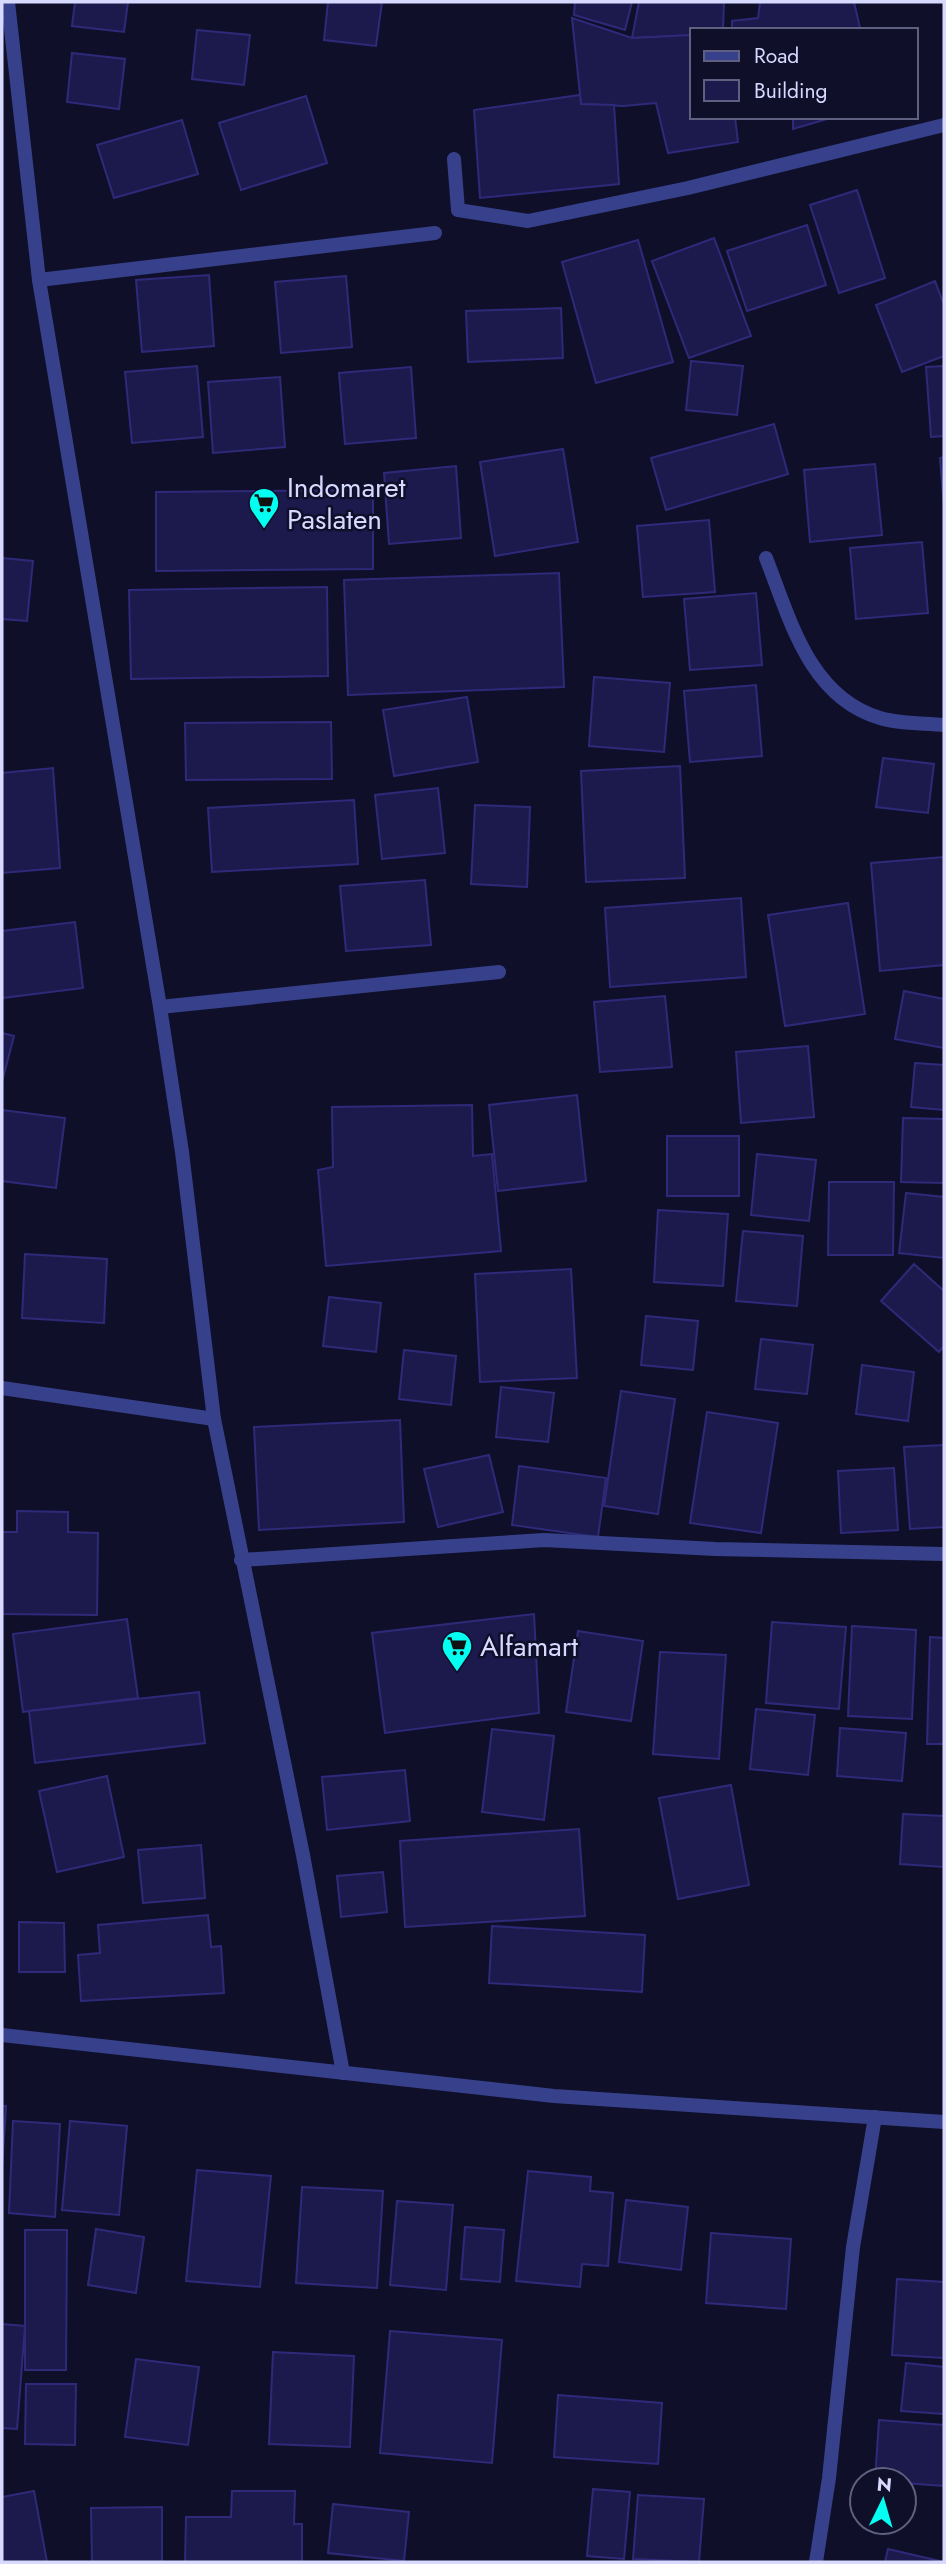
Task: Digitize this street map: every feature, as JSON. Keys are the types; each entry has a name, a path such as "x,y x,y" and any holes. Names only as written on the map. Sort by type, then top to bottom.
{"street":[{"path":"8,2 39,280 160,1007 182,1152 214,1419 303,1855 343,2073"},
{"path":"454,159 458,210 528,221 688,188 944,125"},
{"path":"39,280 435,233"},
{"path":"766,558 799,643 833,692 852,707 881,719 944,725"},
{"path":"160,1007 499,972"},
{"path":"2,1388 214,1419"},
{"path":"241,1560 544,1540 715,1549 944,1554"},
{"path":"2,2035 554,2096 944,2122"},
{"path":"816,2562 829,2478 853,2247 875,2117"}],"building":[{"path":"75,2 128,2 124,32 72,26"},
{"path":"328,2 382,2 376,46 324,40"},
{"path":"575,2 632,2 625,30 574,15"},
{"path":"639,2 724,2 723,28 690,28 690,35 632,38"},
{"path":"760,2 854,2 860,28 732,28 732,21 758,18"},
{"path":"572,18 632,38 690,35 690,119 735,119 738,142 668,153 656,103 623,106 581,104"},
{"path":"197,30 250,35 244,85 192,79"},
{"path":"72,53 125,59 119,109 67,102"},
{"path":"580,95 581,104 614,105 619,184 480,198 474,110"},
{"path":"306,96 327,163 241,190 219,123"},
{"path":"793,119 827,119 793,129"},
{"path":"182,120 198,174 114,198 97,145"},
{"path":"857,190 885,278 839,293 810,205"},
{"path":"807,225 826,285 747,311 727,251"},
{"path":"714,238 751,336 689,358 652,261"},
{"path":"638,240 673,362 596,383 562,262"},
{"path":"209,275 214,346 142,352 136,280"},
{"path":"346,276 352,347 281,353 275,282"},
{"path":"935,281 944,305 944,356 902,372 876,305"},
{"path":"561,308 563,358 468,362 466,311"},
{"path":"691,361 743,366 737,415 686,410"},
{"path":"197,366 203,437 132,443 125,372"},
{"path":"944,366 944,436 931,437 926,367"},
{"path":"411,367 416,438 345,444 339,373"},
{"path":"280,377 285,447 213,453 208,382"},
{"path":"774,424 788,474 666,510 651,458"},
{"path":"563,449 578,542 495,556 480,462"},
{"path":"944,457 944,507 940,458"},
{"path":"875,464 882,535 810,542 804,470"},
{"path":"456,466 461,538 389,544 384,473"},
{"name":"Indomaret Paslaten","path":"373,490 373,569 156,571 156,492"},
{"path":"709,520 715,592 643,597 637,526"},
{"path":"922,542 928,613 856,619 850,548"},
{"path":"2,558 33,561 27,621 2,619"},
{"path":"559,573 564,687 348,695 344,580"},
{"path":"327,587 328,676 131,679 129,590"},
{"path":"756,593 762,665 690,670 684,599"},
{"path":"594,677 670,683 664,752 589,746"},
{"path":"756,685 762,756 690,762 684,691"},
{"path":"467,697 478,762 394,776 383,710"},
{"path":"331,722 332,779 186,780 185,723"},
{"path":"883,758 934,764 928,813 876,807"},
{"path":"680,766 685,878 586,882 581,771"},
{"path":"53,768 60,868 2,873 2,773"},
{"path":"438,788 445,853 382,859 375,795"},
{"path":"354,800 358,864 212,872 208,808"},
{"path":"475,805 530,807 527,887 471,884"},
{"path":"944,857 944,965 880,971 871,863"},
{"path":"425,880 431,945 346,951 340,886"},
{"path":"741,898 746,977 610,987 605,908"},
{"path":"848,903 865,1014 785,1026 768,915"},
{"path":"75,922 83,988 2,998 2,931"},
{"path":"904,991 944,999 944,1048 895,1039"},
{"path":"665,996 672,1067 600,1072 594,1002"},
{"path":"2,1033 14,1036 2,1082"},
{"path":"808,1046 814,1117 741,1123 736,1052"},
{"path":"915,1063 944,1065 944,1110 911,1107"},
{"path":"577,1095 586,1181 498,1191 489,1105"},
{"path":"472,1105 473,1156 492,1154 501,1251 326,1266 318,1170 333,1167 332,1107"},
{"path":"2,1110 65,1118 56,1188 2,1181"},
{"path":"903,1118 944,1119 944,1183 901,1182"},
{"path":"667,1136 739,1136 739,1196 667,1196"},
{"path":"757,1154 816,1160 809,1221 751,1215"},
{"path":"829,1182 894,1182 893,1255 828,1255"},
{"path":"906,1193 944,1197 944,1258 899,1253"},
{"path":"658,1210 728,1214 723,1286 654,1282"},
{"path":"743,1231 803,1236 797,1306 736,1301"},
{"path":"25,1254 107,1259 104,1323 22,1318"},
{"path":"914,1264 944,1291 944,1346 939,1352 881,1301"},
{"path":"571,1269 577,1378 480,1382 475,1274"},
{"path":"329,1297 381,1303 376,1352 323,1346"},
{"path":"646,1316 698,1321 693,1370 641,1365"},
{"path":"761,1339 813,1345 807,1394 755,1389"},
{"path":"404,1350 456,1356 451,1405 399,1399"},
{"path":"862,1365 914,1372 908,1421 856,1414"},
{"path":"501,1387 554,1393 548,1442 496,1437"},
{"path":"621,1391 675,1399 658,1514 604,1506"},
{"path":"707,1412 778,1423 761,1533 690,1523"},
{"path":"400,1420 404,1522 259,1530 254,1427"},
{"path":"944,1445 944,1527 910,1529 904,1447"},
{"path":"489,1455 503,1512 438,1527 424,1469"},
{"path":"519,1466 606,1478 598,1537 512,1525"},
{"path":"894,1468 898,1530 841,1533 838,1471"},
{"path":"17,1511 68,1512 68,1532 98,1533 97,1615 2,1614 2,1532 17,1532"},
{"name":"Alfamart","path":"534,1614 539,1713 385,1733 372,1633"},
{"path":"127,1619 138,1698 23,1712 13,1634"},
{"path":"772,1622 846,1627 839,1709 766,1703"},
{"path":"852,1626 916,1630 912,1719 848,1716"},
{"path":"578,1631 643,1641 631,1721 566,1712"},
{"path":"930,1637 944,1638 944,1744 927,1744"},
{"path":"660,1652 726,1655 719,1759 653,1754"},
{"path":"199,1692 205,1743 35,1763 29,1711"},
{"path":"756,1709 815,1715 808,1775 750,1769"},
{"path":"840,1728 906,1733 902,1781 837,1776"},
{"path":"492,1729 554,1736 544,1820 482,1812"},
{"path":"405,1770 410,1821 327,1830 322,1777"},
{"path":"107,1776 124,1857 57,1872 39,1791"},
{"path":"731,1785 749,1885 678,1899 659,1798"},
{"path":"903,1814 944,1816 944,1867 900,1864"},
{"path":"579,1829 585,1916 405,1927 400,1841"},
{"path":"201,1845 205,1898 143,1903 138,1850"},
{"path":"383,1872 387,1912 341,1917 337,1876"},
{"path":"208,1915 211,1947 221,1946 224,1993 81,2001 78,1955 100,1953 98,1925"},
{"path":"19,1922 64,1923 65,1972 19,1972"},
{"path":"492,1926 645,1935 642,1992 489,1983"},
{"path":"2,2106 6,2106 2,2168"},
{"path":"13,2121 60,2124 55,2217 9,2213"},
{"path":"70,2121 127,2126 119,2215 62,2210"},
{"path":"197,2170 271,2176 260,2287 186,2281"},
{"path":"528,2171 591,2177 590,2191 613,2193 608,2266 582,2264 580,2287 516,2281"},
{"path":"302,2187 383,2191 377,2288 296,2283"},
{"path":"626,2200 688,2207 681,2270 619,2262"},
{"path":"397,2201 453,2205 446,2290 390,2285"},
{"path":"465,2227 504,2230 500,2282 461,2279"},
{"path":"96,2229 144,2237 136,2293 88,2285"},
{"path":"25,2230 67,2230 66,2370 25,2370"},
{"path":"711,2233 791,2239 786,2309 706,2303"},
{"path":"897,2279 944,2282 944,2358 892,2355"},
{"path":"2,2324 25,2326 17,2429 2,2428"},
{"path":"390,2331 502,2340 492,2463 380,2453"},
{"path":"273,2352 354,2356 350,2447 269,2444"},
{"path":"136,2359 199,2367 188,2445 125,2437"},
{"path":"906,2363 944,2367 944,2414 901,2411"},
{"path":"26,2384 76,2384 75,2445 25,2444"},
{"path":"558,2395 662,2403 658,2464 554,2457"},
{"path":"879,2420 944,2425 944,2486 918,2484 918,2466 876,2466"},
{"path":"593,2489 630,2492 624,2559 587,2556"},
{"path":"34,2491 47,2562 2,2562 2,2497"},
{"path":"232,2491 295,2491 294,2524 302,2524 302,2562 185,2562 186,2517 231,2517"},
{"path":"638,2495 704,2499 699,2562 633,2559"},
{"path":"333,2504 409,2512 404,2561 328,2553"},
{"path":"162,2507 162,2562 92,2562 91,2508"},
{"path":"888,2549 944,2562 885,2562"}],"place":[{"name":"Indomaret Paslaten","path":"264,530"},
{"name":"Alfamart","path":"457,1673"}]}
